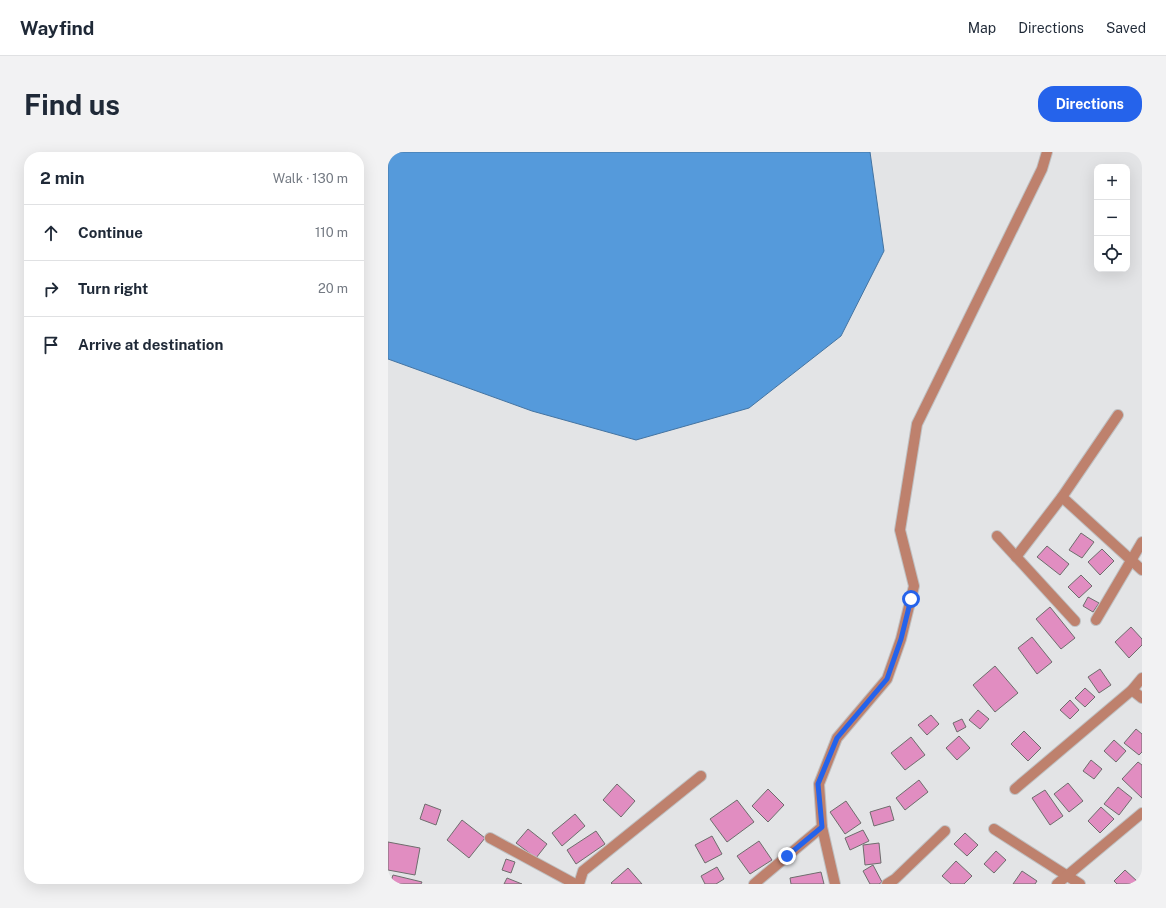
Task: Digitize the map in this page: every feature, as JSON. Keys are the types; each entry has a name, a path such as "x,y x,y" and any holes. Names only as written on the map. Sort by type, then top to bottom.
{"street":[{"path":"835,884 822,827 818,784 837,738 887,679 901,639 914,586 900,530 917,424 1042,169 1047,152"},
{"path":"1016,557 1062,497 1118,415"},
{"path":"1062,497 1132,559 1142,570"},
{"path":"997,536 1076,621"},
{"path":"1096,620 1142,542"},
{"path":"1015,789 1132,690 1142,678"},
{"path":"1132,690 1142,698"},
{"path":"579,884 583,871 701,776"},
{"path":"1057,884 1142,813"},
{"path":"754,884 822,827"},
{"path":"994,829 1080,884"},
{"path":"887,884 895,879 945,831"},
{"path":"490,838 575,884"}],"water":[{"path":"388,152 870,152 884,251 841,336 749,408 636,440 532,411 388,359"}],"building":[{"path":"1081,533 1094,542 1082,558 1069,550"},
{"path":"1047,546 1069,564 1060,575 1037,557"},
{"path":"1102,549 1114,561 1100,575 1088,562"},
{"path":"1081,575 1092,586 1079,598 1068,587"},
{"path":"1088,597 1099,603 1093,612 1083,606"},
{"path":"1050,607 1075,638 1061,649 1036,619"},
{"path":"1131,627 1142,639 1142,645 1129,658 1115,642"},
{"path":"1032,637 1052,662 1037,674 1018,648"},
{"path":"995,666 1018,693 995,712 973,685"},
{"path":"1100,669 1111,685 1099,693 1088,677"},
{"path":"1085,688 1095,697 1085,707 1075,698"},
{"path":"1070,700 1079,710 1070,719 1060,710"},
{"path":"978,710 989,719 980,729 969,720"},
{"path":"931,715 939,724 927,735 918,725"},
{"path":"962,719 966,727 957,732 953,723"},
{"path":"1136,729 1142,734 1142,752 1139,755 1124,743"},
{"path":"1024,731 1041,748 1028,761 1011,744"},
{"path":"959,736 970,748 957,760 946,748"},
{"path":"911,737 925,755 905,770 891,753"},
{"path":"1114,740 1126,751 1116,762 1104,751"},
{"path":"1091,760 1102,769 1094,779 1083,771"},
{"path":"1138,762 1142,765 1142,798 1122,779"},
{"path":"919,780 928,792 905,810 896,798"},
{"path":"1068,783 1083,801 1069,812 1054,794"},
{"path":"617,784 635,801 621,817 603,800"},
{"path":"1118,787 1132,798 1119,815 1104,804"},
{"path":"768,789 784,805 768,822 752,806"},
{"path":"1045,790 1063,816 1050,825 1032,798"},
{"path":"737,800 754,822 727,842 710,819"},
{"path":"846,801 861,823 845,834 830,812"},
{"path":"425,804 441,810 436,825 420,819"},
{"path":"890,806 894,820 874,826 870,812"},
{"path":"1101,807 1114,819 1100,833 1088,821"},
{"path":"575,814 585,826 562,846 552,833"},
{"path":"462,820 485,838 469,858 447,840"},
{"path":"528,829 547,844 536,858 516,843"},
{"path":"863,830 869,841 850,850 845,838"},
{"path":"596,831 605,844 576,864 567,850"},
{"path":"965,833 978,845 967,856 954,844"},
{"path":"712,836 722,854 705,863 695,845"},
{"path":"759,841 772,860 750,874 737,856"},
{"path":"388,842 420,848 415,875 388,870"},
{"path":"879,843 881,863 865,865 863,845"},
{"path":"996,851 1006,860 994,873 984,864"},
{"path":"506,859 515,862 511,873 502,870"},
{"path":"956,861 972,876 964,884 951,884 942,876"},
{"path":"873,865 882,882 879,884 870,884 863,871"},
{"path":"717,867 724,879 716,884 705,884 701,876"},
{"path":"628,868 642,884 611,883"},
{"path":"1125,870 1138,882 1136,884 1117,884 1114,881"},
{"path":"1022,871 1037,881 1035,884 1013,884"},
{"path":"821,872 824,884 791,884 790,878"},
{"path":"393,875 422,882 421,884 390,884"},
{"path":"507,878 522,884 504,884"}],"route":[{"path":"787,856 822,827 818,784 837,738 887,679 901,639 911,599"}]}
